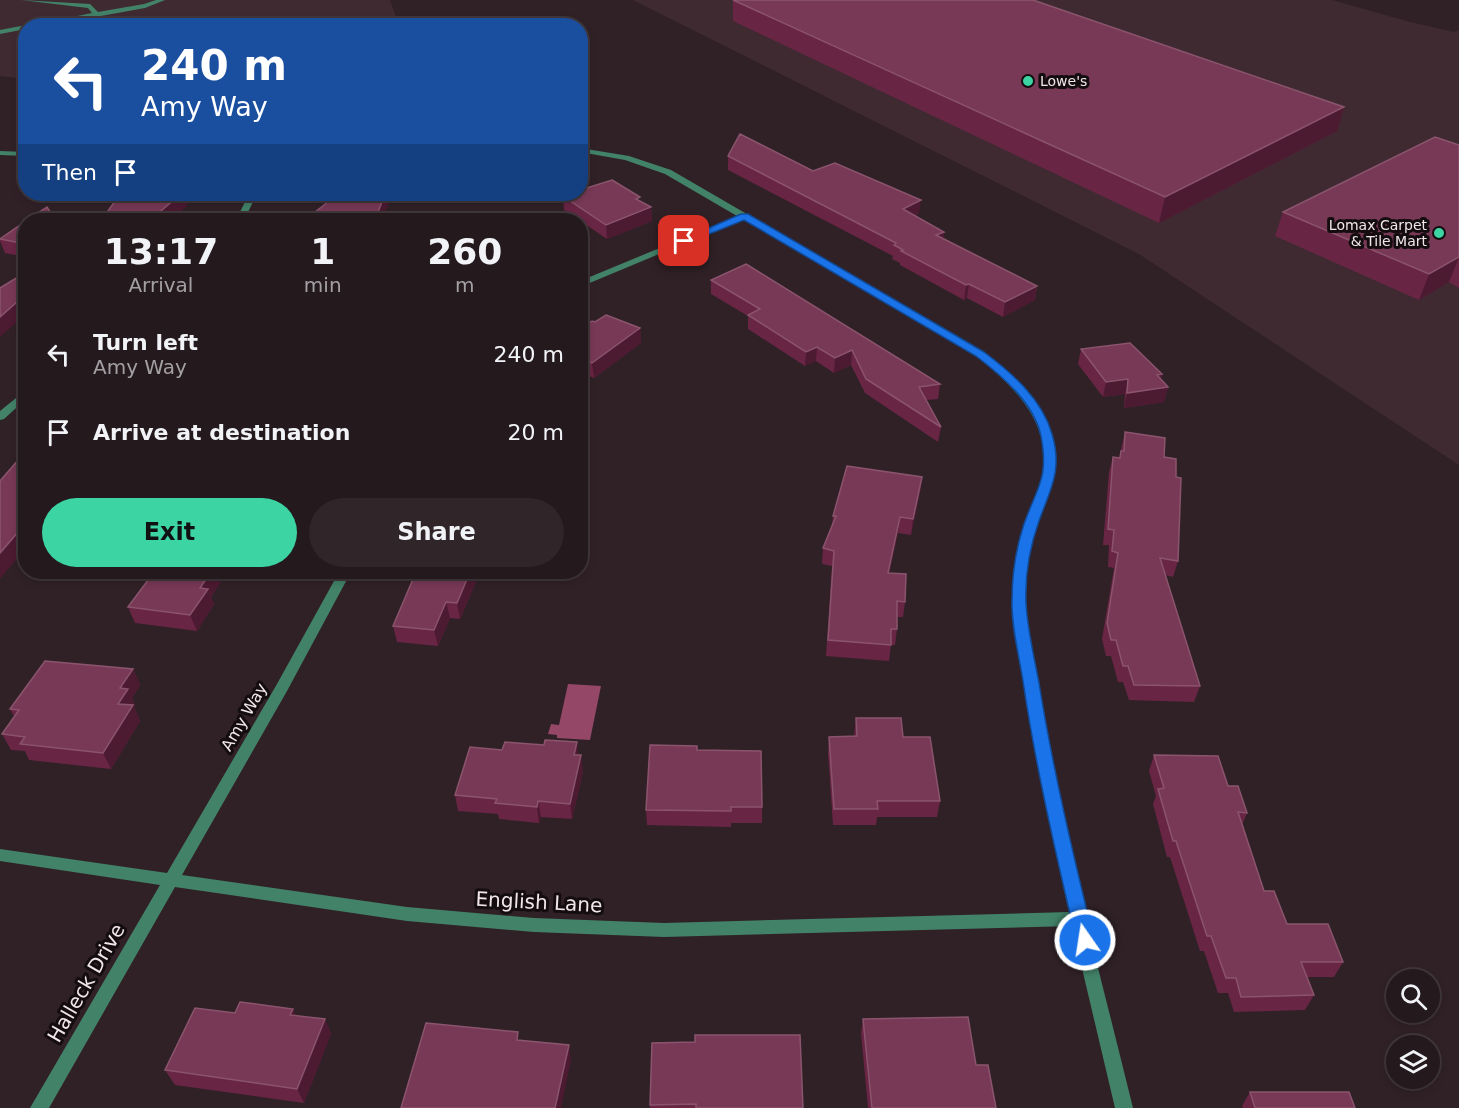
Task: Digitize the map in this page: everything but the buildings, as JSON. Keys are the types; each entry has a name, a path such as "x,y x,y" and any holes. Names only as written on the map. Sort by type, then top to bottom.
{"street":[{"path":"24,0 90,6 96,14"},
{"path":"75,18 145,6 162,0"},
{"path":"0,32 18,29"},
{"path":"588,151 626,158 668,172 980,354 1005,373 1032,404 1046,433 1051,458 1048,484 1029,534 1021,567 1018,602 1044,764 1124,1108"},
{"path":"0,153 18,154"},
{"path":"588,281 744,216"},
{"path":"0,417 18,400"},
{"name":"Amy Way","path":"170,879 282,687 341,579"},
{"name":"English Lane","path":"0,855 406,914 534,925 664,930 1080,919"},
{"name":"Halleck Drive","path":"39,1108 170,879"}],"shaded area":[{"path":"0,0 390,0 396,18 18,18 18,78 0,76"},
{"path":"633,0 1332,0 1410,22 1454,32 1459,30 1459,465 1139,254"},
{"path":"568,684 601,686 590,740 557,738 557,735 548,734 551,724 559,725"}],"place":[{"name":"Lowe's","path":"1028,81"},
{"name":"Lomax Carpet & Tile Mart","path":"1439,233"}],"route":[{"path":"684,241 744,216 980,354 1005,373 1032,404 1046,433 1051,458 1048,484 1031,523 1021,567 1018,602 1044,764 1085,940"}]}
